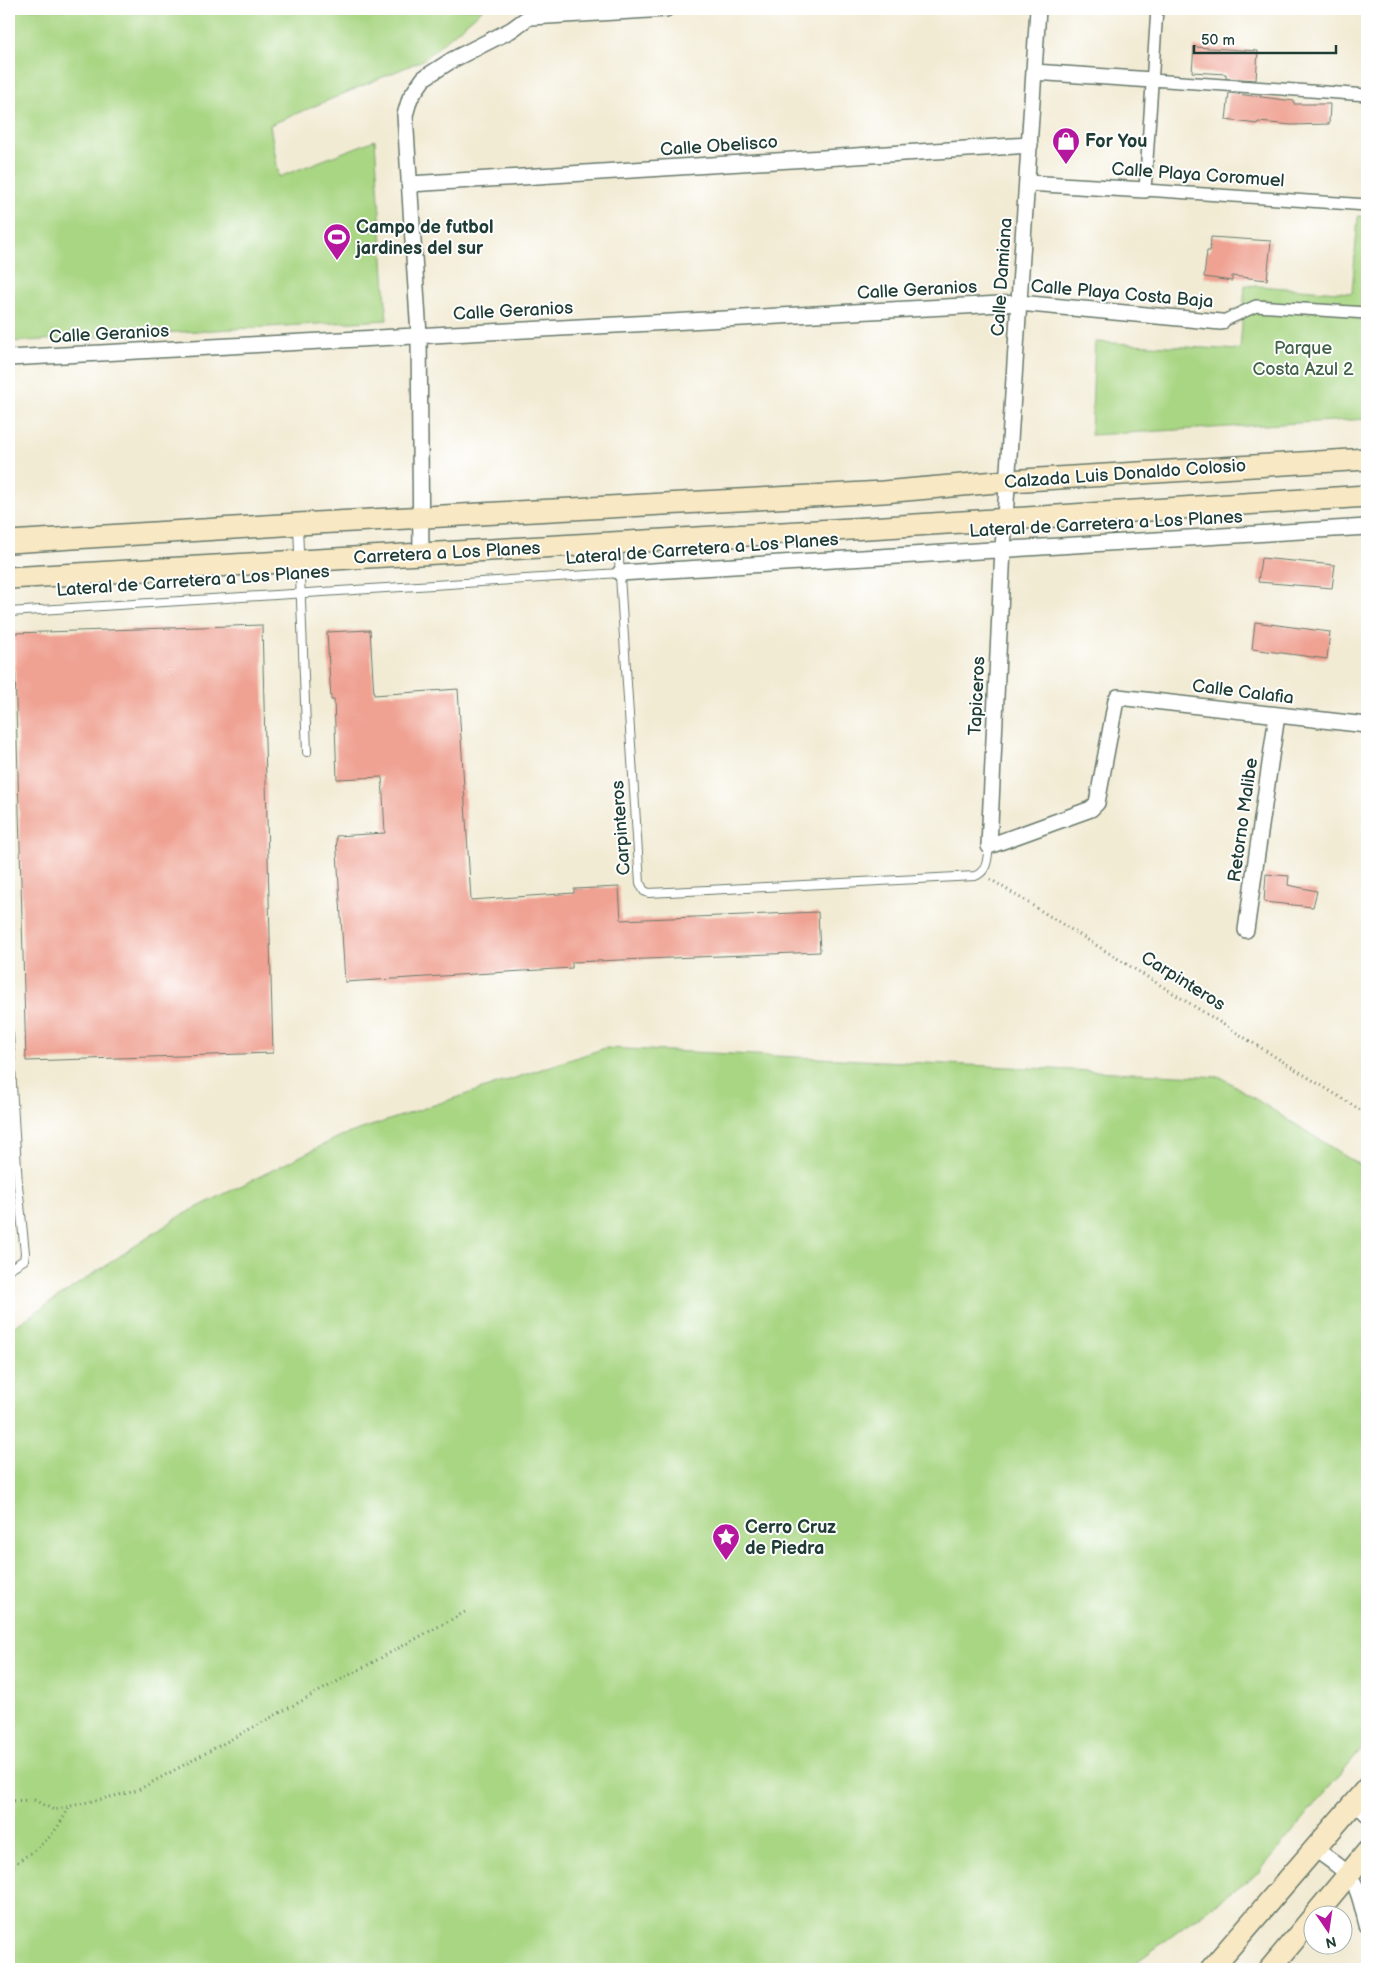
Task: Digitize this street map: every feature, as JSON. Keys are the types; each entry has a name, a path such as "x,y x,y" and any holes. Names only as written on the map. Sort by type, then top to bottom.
{"main road":[{"name":"Calzada Luis Donaldo Colosio","path":"421,517 884,492 1008,481 1367,459"},
{"name":"Calzada Luis Donaldo Colosio","path":"885,527 1367,496"},
{"path":"9,542 421,517"},
{"name":"Carretera a Los Planes","path":"9,578 885,527"},
{"path":"1212,1969 1315,1849 1363,1801"},
{"path":"1322,1906 1367,1852"},
{"path":"1270,1969 1304,1928"}],"street":[{"path":"421,555 419,335 405,115 410,98 424,78 452,60 484,45 535,13 666,9"},
{"name":"Calle Damiana","path":"1003,548 1038,9"},
{"path":"1145,190 1157,9"},
{"path":"1034,72 1367,95"},
{"name":"Calle Obelisco","path":"410,184 1030,145"},
{"name":"Calle Playa Coromuel","path":"1027,183 1367,205"},
{"name":"Calle Playa Costa Baja","path":"1019,303 1221,322 1256,306 1367,313"},
{"name":"Calle Geranios","path":"9,358 1019,303"},
{"name":"Lateral de Carretera a Los Planes","path":"620,573 1003,548 1367,528"},
{"name":"Tapiceros","path":"989,846 1003,548"},
{"name":"Calle Calafia","path":"989,846 1082,813 1091,809 1097,803 1116,700 1120,697 1367,725"},
{"name":"Retorno Malibe","path":"1246,930 1277,715"},
{"path":"1315,1849 1349,1873 1358,1891 1367,1925"}],"lane":[{"path":"298,524 307,752"},
{"name":"Carpinteros","path":"618,543 640,883 644,891 649,893 974,876 982,874"},
{"name":"Lateral de Carretera a Los Planes","path":"9,612 620,573"},
{"path":"982,874 985,869 989,846"},
{"path":"9,1034 18,1185 25,1253 24,1260 9,1269"}],"path":[{"name":"Carpinteros","path":"982,874 1367,1114"},
{"path":"9,1801 34,1800 54,1810 136,1791 466,1612"},
{"path":"9,1868 45,1842 61,1826 69,1806"}],"green space":[{"path":"9,9 483,9 423,60 270,125 279,177 375,140 387,320 9,342"},
{"name":"Parque Costa Azul 2","path":"1358,216 1367,217 1367,419 1091,435 1095,342 1240,350 1245,285 1352,293"},
{"path":"605,1048 1221,1077 1367,1170 1367,1742 1260,1871 1127,1969 9,1969 9,1330 180,1216 341,1136"}],"building":[{"path":"1194,47 1258,51 1256,80 1226,78 1226,74 1192,72"},
{"path":"1229,93 1294,101 1294,104 1330,104 1329,124 1292,125 1258,122 1257,124 1226,120"},
{"path":"1211,237 1271,241 1267,280 1232,276 1232,281 1204,277 1207,251 1210,251"},
{"path":"1261,558 1335,565 1332,588 1258,582"},
{"path":"1255,622 1330,632 1327,659 1252,649"},
{"path":"262,625 273,1053 26,1061 14,633"},
{"path":"370,630 374,695 458,689 471,900 574,893 574,889 619,887 621,920 818,912 820,952 572,962 572,968 345,982 336,836 385,833 382,777 337,779 334,700 331,700 327,632"},
{"path":"1266,874 1289,876 1288,885 1317,891 1313,907 1264,902"}],"place":[{"name":"For You","path":"1066,165"},
{"name":"Campo de futbol jardines del sur","path":"337,261"},
{"name":"Cerro Cruz de Piedra","path":"726,1561"}]}
